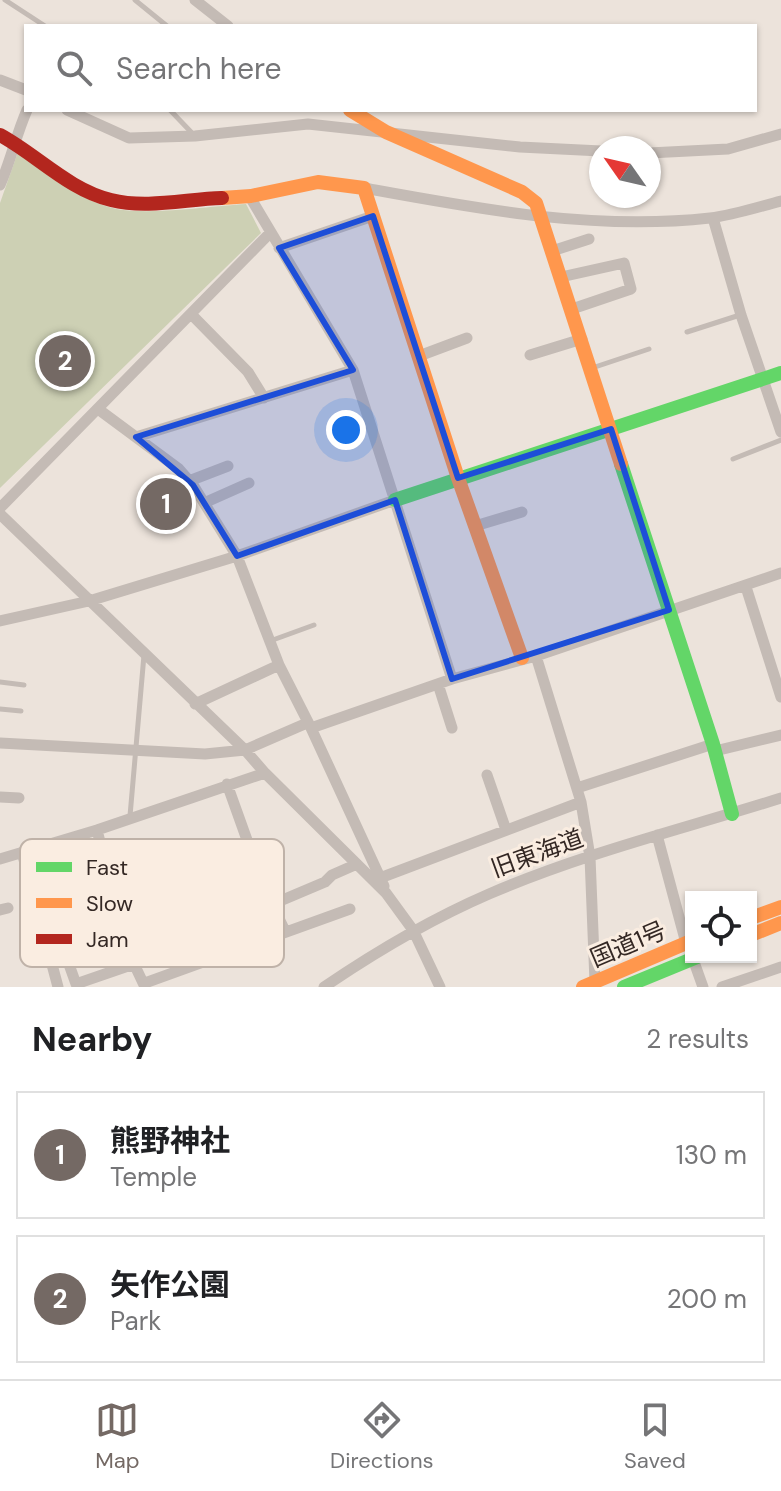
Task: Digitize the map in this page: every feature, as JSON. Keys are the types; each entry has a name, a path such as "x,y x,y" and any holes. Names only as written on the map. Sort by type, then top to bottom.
{"main road":[{"path":"353,112 386,132 522,192 536,203 714,747 732,814"},
{"path":"7,138 33,153 65,178 109,200 149,202 250,197 298,183 326,179 364,188 458,478 529,657"},
{"path":"395,500 781,373"},
{"path":"757,916 781,907"},
{"path":"757,933 781,923"},
{"name":"国道1号","path":"589,984 685,943"},
{"name":"国道1号","path":"624,987 685,962"}],"street":[{"path":"195,0 225,24"},
{"path":"0,80 24,89"},
{"path":"0,185 14,152 7,138 26,112"},
{"path":"71,112 129,138 195,136 308,124 520,147 589,150"},
{"path":"661,152 728,149 781,134"},
{"path":"364,188 491,212 644,223 713,218 781,201"},
{"path":"250,197 353,370 452,679"},
{"path":"279,248 373,216"},
{"path":"713,218 741,315 781,432"},
{"path":"270,233 0,511 245,750 386,893 413,930 440,987"},
{"path":"552,251 589,239"},
{"path":"561,277 624,263 631,289 572,309"},
{"path":"191,314 248,372 264,398"},
{"path":"419,356 467,338"},
{"path":"530,355 582,339"},
{"path":"136,437 353,370"},
{"path":"98,409 179,469 237,556 279,665 386,893"},
{"path":"189,481 228,466"},
{"path":"204,503 249,483"},
{"path":"0,621 89,601 237,556 395,500"},
{"path":"475,526 522,512"},
{"path":"0,743 205,754 245,750 309,725 529,657 781,573"},
{"path":"746,587 781,697"},
{"path":"529,657 581,802 590,857 589,984"},
{"path":"195,704 279,665"},
{"path":"438,684 452,728"},
{"path":"577,788 714,747 781,735"},
{"path":"66,839 265,773"},
{"path":"487,775 506,830"},
{"path":"227,784 247,839"},
{"path":"0,797 19,798"},
{"name":"旧東海道","path":"324,987 413,930 489,894 590,857 781,798"},
{"path":"380,878 581,802"},
{"path":"97,830 99,839"},
{"path":"657,835 685,932"},
{"path":"0,859 20,853"},
{"path":"284,902 357,864"},
{"path":"285,931 350,909"},
{"path":"696,963 703,987"},
{"path":"53,967 58,987"},
{"path":"70,967 76,984 125,967"},
{"path":"134,967 145,985 192,967"},
{"path":"722,987 781,967"}],"lane":[{"path":"5,0 42,24"},
{"path":"135,0 165,24"},
{"path":"172,112 195,136"},
{"path":"687,332 741,315"},
{"path":"591,369 649,349"},
{"path":"733,459 781,440"},
{"path":"270,641 314,625"},
{"path":"130,819 144,654"},
{"path":"0,682 24,685"},
{"path":"0,709 21,711"}],"highlighted area":[{"path":"373,216 458,478 611,429 669,610 452,679 395,500 237,556 193,485 136,437 353,370 279,248"}],"green space":[{"path":"18,152 73,191 109,207 157,211 246,204 261,233 0,488 0,203"}],"traffic: fast":[{"path":"395,500 781,373"},
{"path":"621,464 713,744 732,814"},
{"path":"624,987 685,962"}],"traffic: slow":[{"path":"353,112 386,132 522,192 536,203 621,464"},
{"path":"222,198 251,196 318,182 364,188 458,478 522,658"},
{"path":"757,916 781,907"},
{"path":"757,933 781,923"},
{"path":"583,987 685,944"}],"traffic: jam":[{"path":"0,135 67,180 111,200 152,204 222,198"}],"place":[{"name":"矢作公園","path":"65,361"},
{"name":"熊野神社","path":"166,504"}]}
